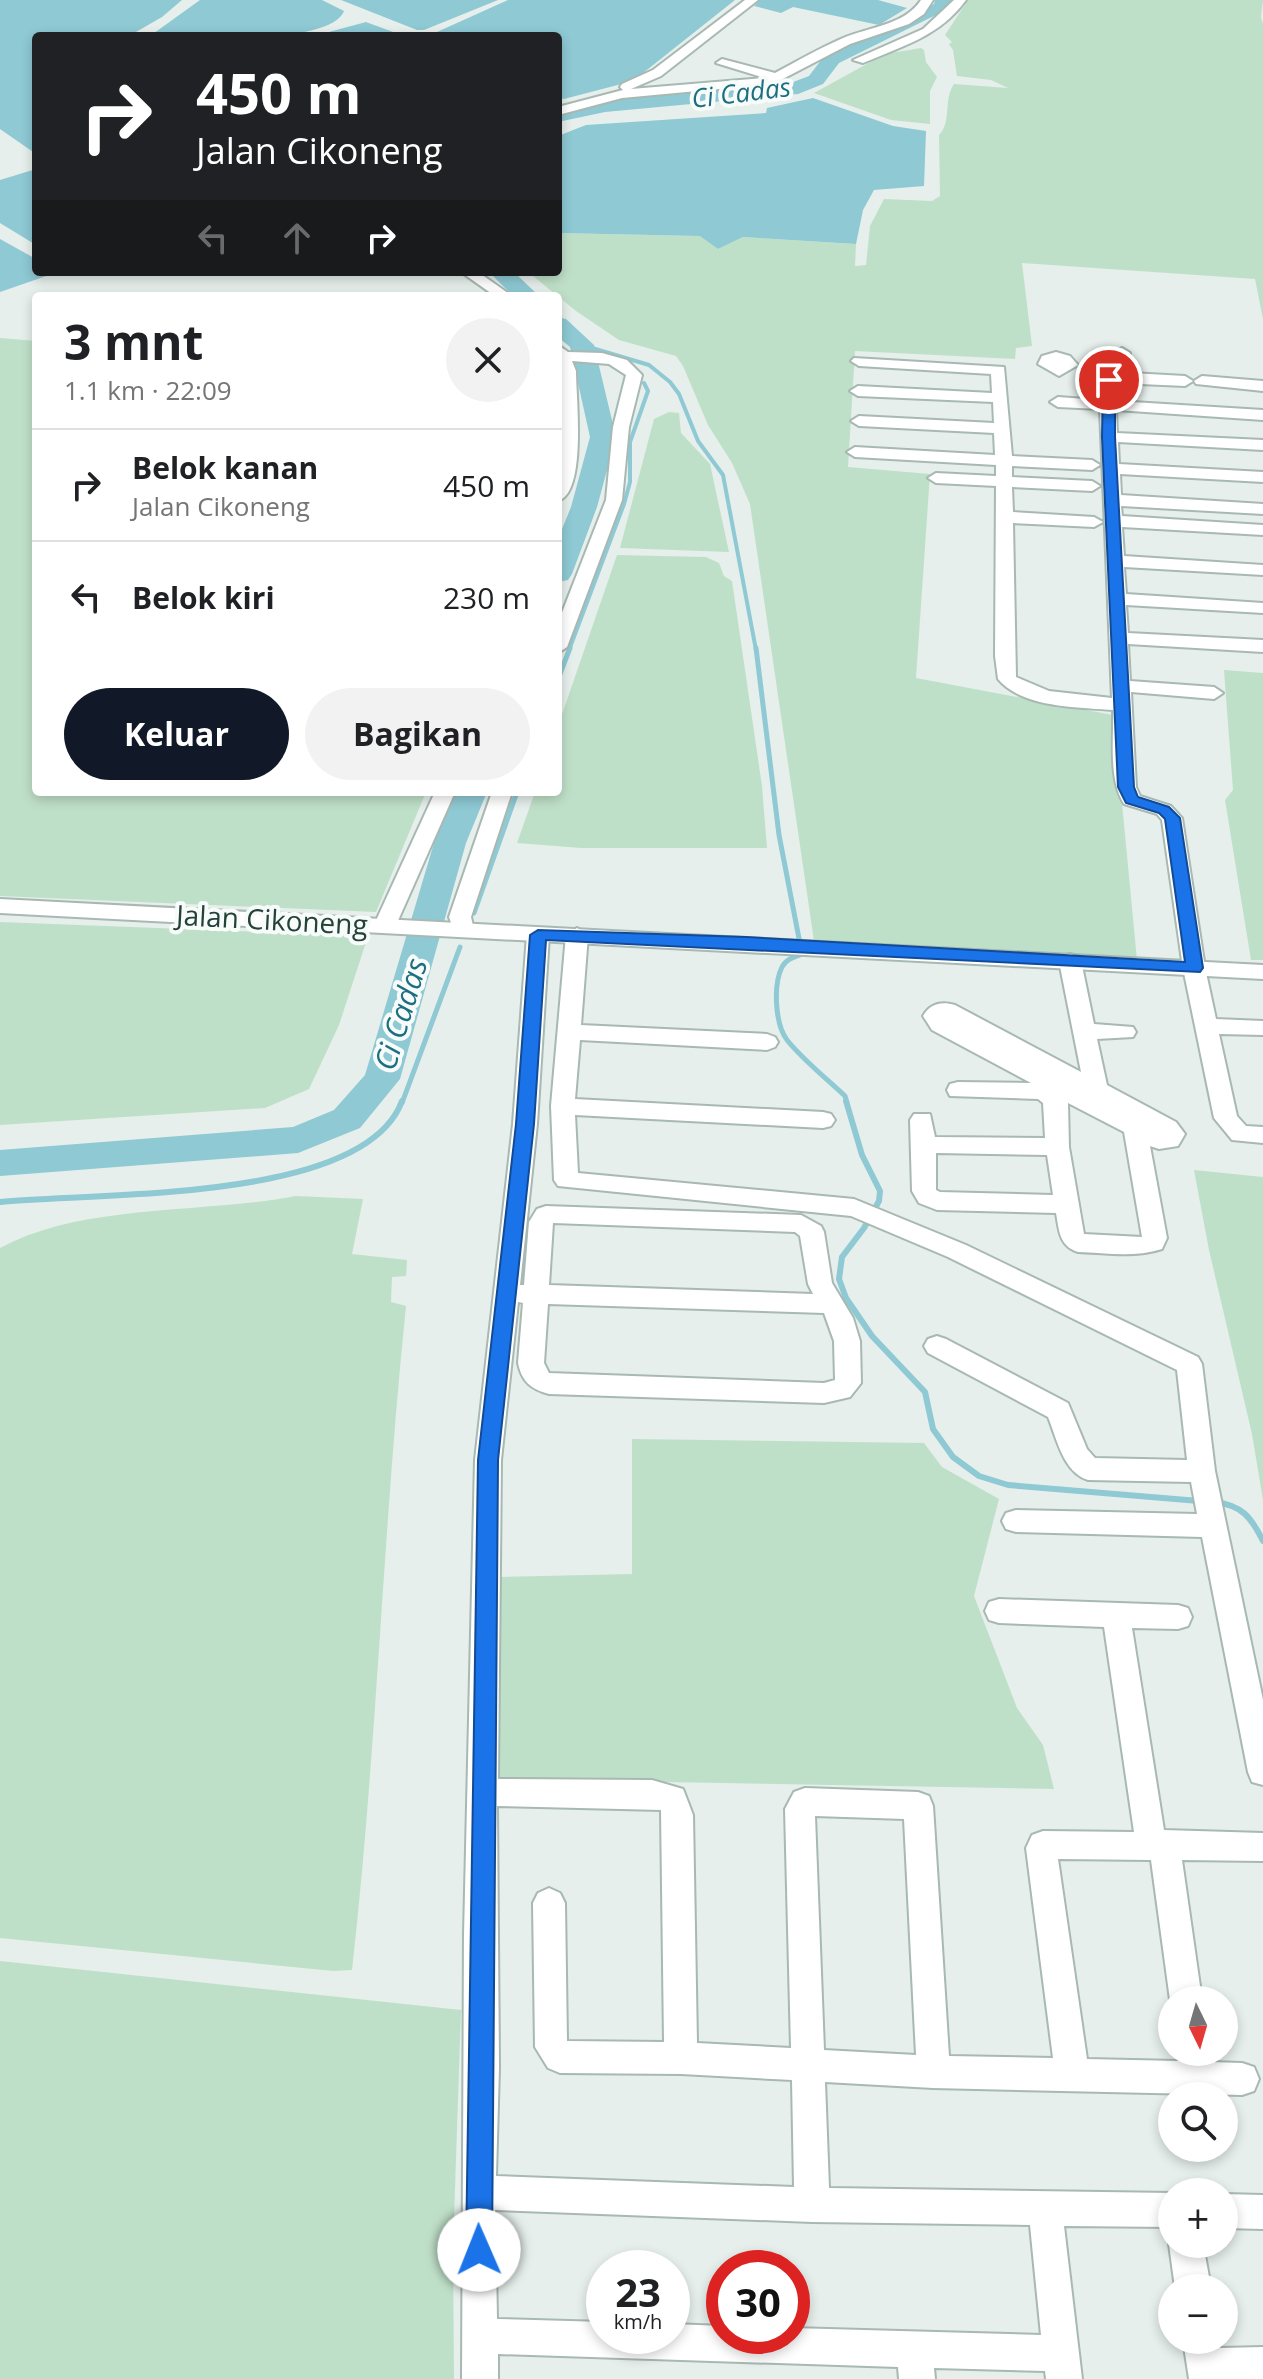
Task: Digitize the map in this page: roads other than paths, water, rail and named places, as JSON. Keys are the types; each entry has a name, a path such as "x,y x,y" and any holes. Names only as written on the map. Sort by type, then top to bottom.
{"street":[{"path":"562,107 645,80 752,0"},
{"path":"562,107 622,94 763,83 836,52 853,38 905,21 920,11 927,0"},
{"path":"836,52 862,59 924,35 949,18 960,0"},
{"path":"722,63 776,77"},
{"path":"474,276 499,292"},
{"path":"1122,353 1123,377"},
{"path":"562,486 569,469 568,371 564,354 627,365 634,375 621,427 614,500 562,636"},
{"path":"859,361 995,368 1002,374 1000,428 1004,460 1004,656 1007,679 1017,686 1092,691 1100,703 1122,696 1214,693"},
{"path":"1057,423 1059,371"},
{"path":"1263,386 1123,377 1109,380 1108,405 1126,787 1129,797 1135,802 1164,810 1172,818 1194,968 1226,1118 1240,1134 1263,1135"},
{"path":"858,391 1001,398"},
{"path":"1058,402 1263,415"},
{"path":"859,421 1000,428"},
{"path":"1108,437 1263,445"},
{"path":"855,452 1092,465"},
{"path":"1110,468 1263,477"},
{"path":"936,478 1092,486"},
{"path":"1112,500 1263,509"},
{"path":"1003,517 1094,522"},
{"path":"1114,521 1263,530"},
{"path":"1114,561 1263,570"},
{"path":"1117,599 1263,608"},
{"path":"1120,638 1263,646"},
{"path":"389,926 443,796"},
{"path":"455,930 501,796"},
{"name":"Jalan Cikoneng","path":"0,906 538,935 814,946 1263,972"},
{"path":"480,2379 478,2192 488,1460 525,1124 538,935"},
{"path":"577,935 563,1106 563,1176 572,1183 854,1208 1186,1360 1191,1372 1210,1502 1263,1772"},
{"path":"1070,961 1085,1031 1083,1092 1057,1147 1072,1237 1078,1243 1141,1246 1153,1243 1155,1238 1135,1130"},
{"path":"1083,1092 940,1025 934,1016 939,1011 950,1011 1083,1092 1135,1130 1161,1142 1168,1142 1173,1134 1168,1128 1083,1092"},
{"path":"1207,1026 1263,1028"},
{"path":"1085,1031 1125,1032"},
{"path":"571,1032 767,1042"},
{"path":"958,1090 1083,1092"},
{"path":"563,1106 823,1120"},
{"path":"922,1120 924,1191 931,1200 1066,1204"},
{"path":"924,1145 1057,1147"},
{"path":"546,1215 801,1224 812,1232 820,1284 831,1304 840,1318 847,1341 848,1383 841,1390 824,1393 570,1385 545,1383 533,1375 541,1222 546,1215"},
{"path":"506,1294 831,1304"},
{"path":"937,1346 1059,1410 1076,1454 1088,1469 1210,1502"},
{"path":"1016,1521 1210,1502"},
{"path":"999,1611 1178,1617"},
{"path":"1116,1615 1183,1986"},
{"path":"482,1792 652,1794 672,1799 678,1815 681,2058"},
{"path":"812,2205 801,1805 805,1802 914,1804 919,1809 933,2072"},
{"path":"1072,2073 1041,1848 1049,1843 1263,1847"},
{"path":"549,1903 554,2052 560,2057 681,2058 933,2072 1072,2073 1167,2066"},
{"path":"1200,2066 1242,2079"},
{"path":"478,2192 812,2205 1158,2210"},
{"path":"481,2336 916,2364 1063,2367 1045,2207"},
{"path":"1238,2211 1263,2212"},
{"path":"1204,2362 1263,2365"}],"water":[{"path":"0,0 182,0 162,17 136,32 32,32 32,151 0,129"},
{"path":"200,0 322,0 344,11 333,22 302,32 156,32"},
{"path":"341,0 498,0 424,30 417,30"},
{"path":"508,0 735,0 633,81 564,99 562,32 437,32"},
{"path":"760,0 878,0 907,8 879,25 793,7 781,13 754,6"},
{"path":"366,22 393,32 329,32"},
{"path":"813,98 893,126 926,131 924,186 874,190 863,210 856,244 743,237 718,249 700,236 562,233 562,134 586,125 766,113 767,108"},
{"path":"32,170 32,243 0,223 0,180"},
{"path":"0,239 32,257 32,276 46,276 0,292"}],"waterway":[{"name":"Ci Cadas","path":"562,115 605,106 791,90 816,80 832,59 943,7 944,0"},
{"name":"Ci Cadas","path":"505,276 523,292"},
{"name":"Ci Cadas","path":"562,328 582,345 603,437 584,507 562,564"},
{"path":"582,345 649,365 679,394 698,441 723,475 756,650"},
{"path":"569,650 624,504 630,482 630,442 648,391 644,383"},
{"path":"562,669 570,648"},
{"path":"756,648 779,835 802,954 788,960 782,967 776,994 778,1015 787,1040 845,1096 847,1103"},
{"name":"Ci Cadas","path":"0,1163 298,1140 347,1119 382,1079 450,843 469,796"},
{"path":"474,913 516,796"},
{"path":"402,1103 460,947"},
{"path":"0,1202 158,1193 283,1176 336,1159 378,1135 402,1101"},
{"path":"846,1101 862,1155 880,1191 879,1201 864,1228 842,1257 839,1279 846,1298 872,1336 925,1392 933,1429 953,1457 979,1476 1008,1485 1199,1501"},
{"path":"1214,1502 1239,1509 1263,1541"}]}
